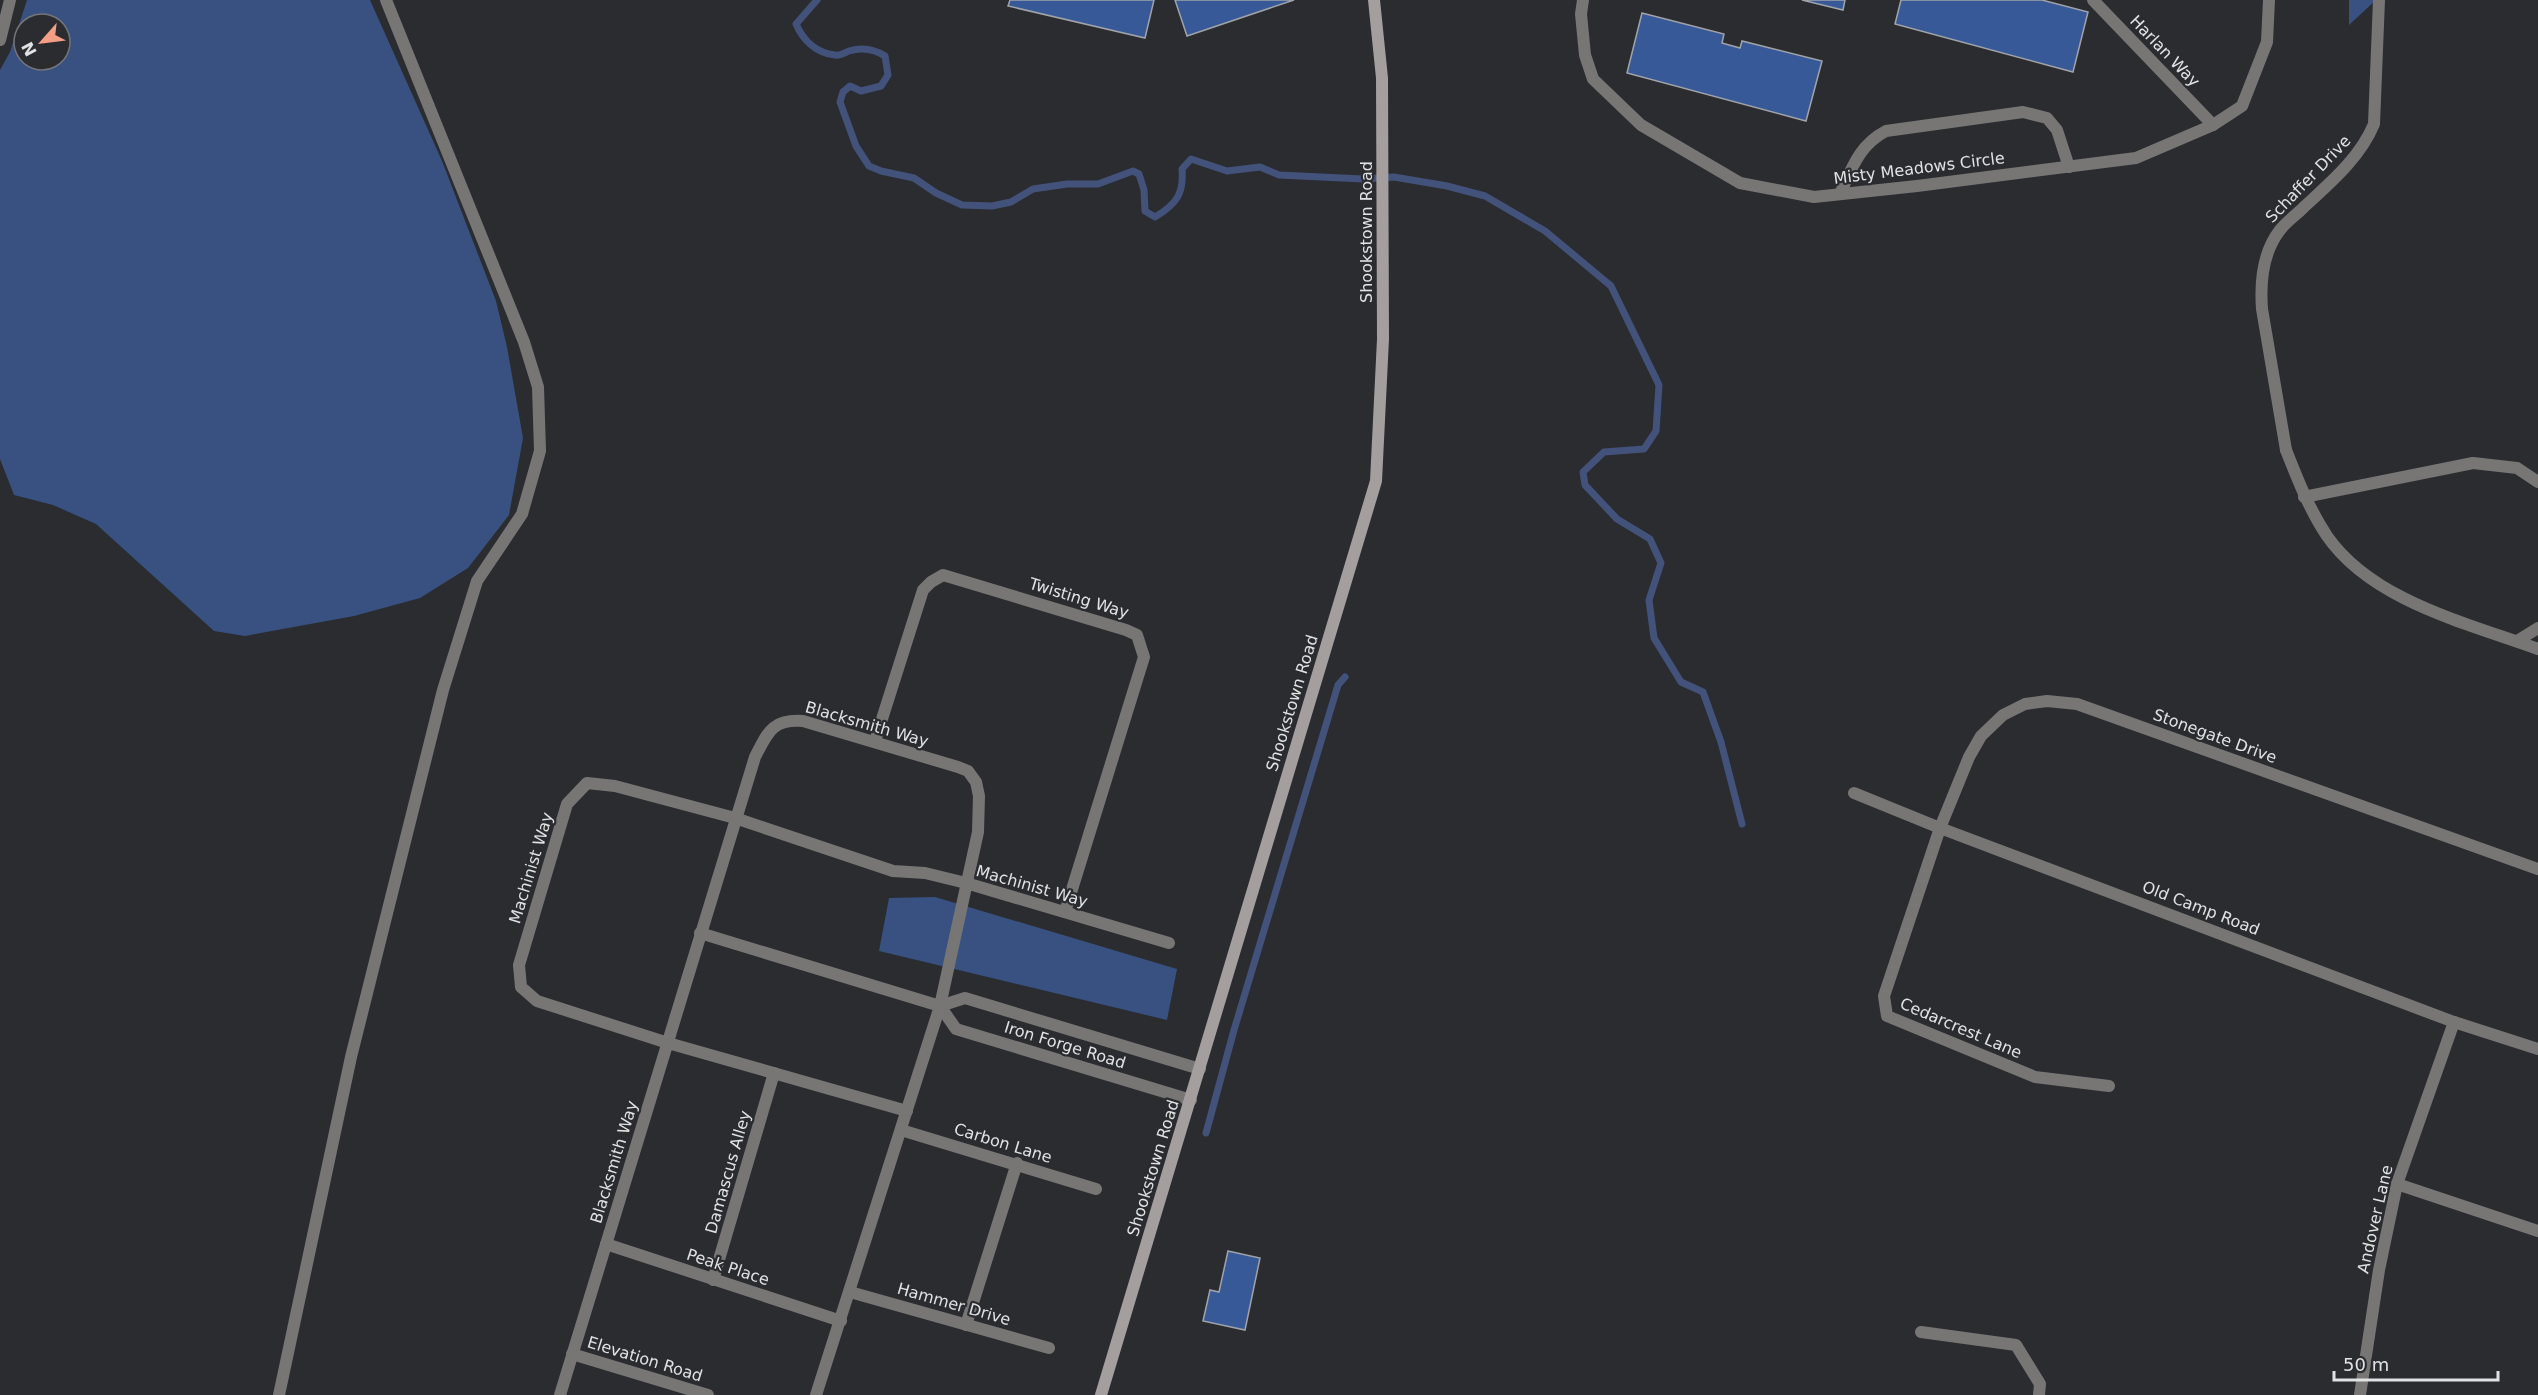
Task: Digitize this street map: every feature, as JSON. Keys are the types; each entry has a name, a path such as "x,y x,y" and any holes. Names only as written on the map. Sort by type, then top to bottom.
{"street":[{"path":"0,40 10,0"},
{"path":"279,1395 351,1057 443,690 477,582 522,514 540,451 538,387 524,342 386,0"},
{"name":"Shookstown Road","path":"1101,1395 1376,481 1383,339 1382,78 1374,0"},
{"name":"Misty Meadows Circle","path":"1583,0 1581,14 1585,55 1593,79 1641,125 1740,183 1814,197 2136,158 2213,124 2241,106 2267,42 2269,0"},
{"name":"Harlan Way","path":"2093,0 2213,124"},
{"name":"Schaffer Drive","path":"2379,0 2374,124 2367,141 2349,164 2280,230 2268,250 2263,270 2260,291 2262,309 2286,450 2304,497 2329,539 2359,571 2381,587 2412,603 2538,649"},
{"path":"1840,194 1859,153 1872,138 1886,131 2023,112 2047,118 2056,130 2069,166"},
{"path":"2304,497 2473,463 2517,468 2538,482"},
{"name":"Twisting Way","path":"875,741 922,590 943,575 1137,635 1144,657 1065,912"},
{"path":"2517,641 2538,628"},
{"name":"Stonegate Drive","path":"1940,828 1969,757 1981,736 2003,715 2025,704 2047,701 2077,704 2538,869"},
{"name":"Blacksmith Way","path":"560,1395 755,758 766,735 775,726 788,720 803,721 958,767 968,771 976,782 979,796 978,832 940,1006 816,1395"},
{"name":"Machinist Way","path":"907,1111 668,1043 537,1001 521,987 519,965 567,804 587,783 615,786 735,818 893,871 925,873 966,883 1169,943"},
{"name":"Old Camp Road","path":"1854,792 1940,828 2454,1022 2538,1049"},
{"name":"Cedarcrest Lane","path":"1940,828 1884,996 1887,1016 2035,1077 2109,1086"},
{"path":"700,933 940,1006"},
{"name":"Iron Forge Road","path":"1191,1100 956,1029 940,1006 965,998 1200,1069"},
{"name":"Andover Lane","path":"2360,1395 2369,1328 2397,1184 2454,1022"},
{"name":"Damascus Alley","path":"713,1280 774,1073"},
{"name":"Carbon Lane","path":"901,1130 1017,1163 1095,1189"},
{"path":"966,1325 1017,1163"},
{"path":"2397,1184 2538,1230"},
{"name":"Peak Place","path":"606,1244 841,1321"},
{"name":"Hammer Drive","path":"850,1292 1049,1348"},
{"path":"1921,1332 2016,1345 2040,1384 2039,1395"},
{"name":"Elevation Road","path":"572,1354 708,1395"}],"shaded area":[{"path":"27,0 370,0 442,161 496,301 507,347 523,438 509,515 468,568 420,598 354,616 245,636 214,631 96,524 53,505 14,495 0,459 0,70 12,46 12,72 72,72 72,12 23,12"},
{"path":"2349,0 2376,0 2349,25"},
{"path":"935,897 1177,969 1167,1020 879,951 889,898"}],"building":[{"path":"1010,0 1154,0 1145,38 1008,6"},
{"path":"1175,0 1294,0 1187,36"},
{"path":"1802,0 1845,0 1843,10"},
{"path":"1901,0 2042,0 2088,12 2073,72 1895,24"},
{"path":"1642,13 1724,34 1722,43 1740,48 1742,41 1822,61 1806,121 1627,73"},
{"path":"1228,1251 1260,1258 1245,1330 1203,1321 1210,1290 1219,1292"}],"waterway":[{"path":"817,0 796,24 811,45 828,54 840,55 863,49 885,56 888,75 881,86 861,91 850,86 843,92 840,102 856,146 869,166 914,178 936,193 962,205 992,206 1011,202 1033,189 1067,184 1098,184 1133,171 1139,174 1144,190 1145,211 1155,217 1178,197 1182,185 1182,169 1191,159 1227,171 1260,167 1279,175 1363,179 1394,177 1447,186 1485,196 1545,231 1611,286 1659,385 1656,431 1644,449 1604,452 1583,472 1585,485 1617,519 1650,539 1661,563 1649,600 1654,638 1681,682 1703,692 1721,742 1742,824"},
{"path":"1206,1133 1234,1030 1338,685 1345,677"}]}
